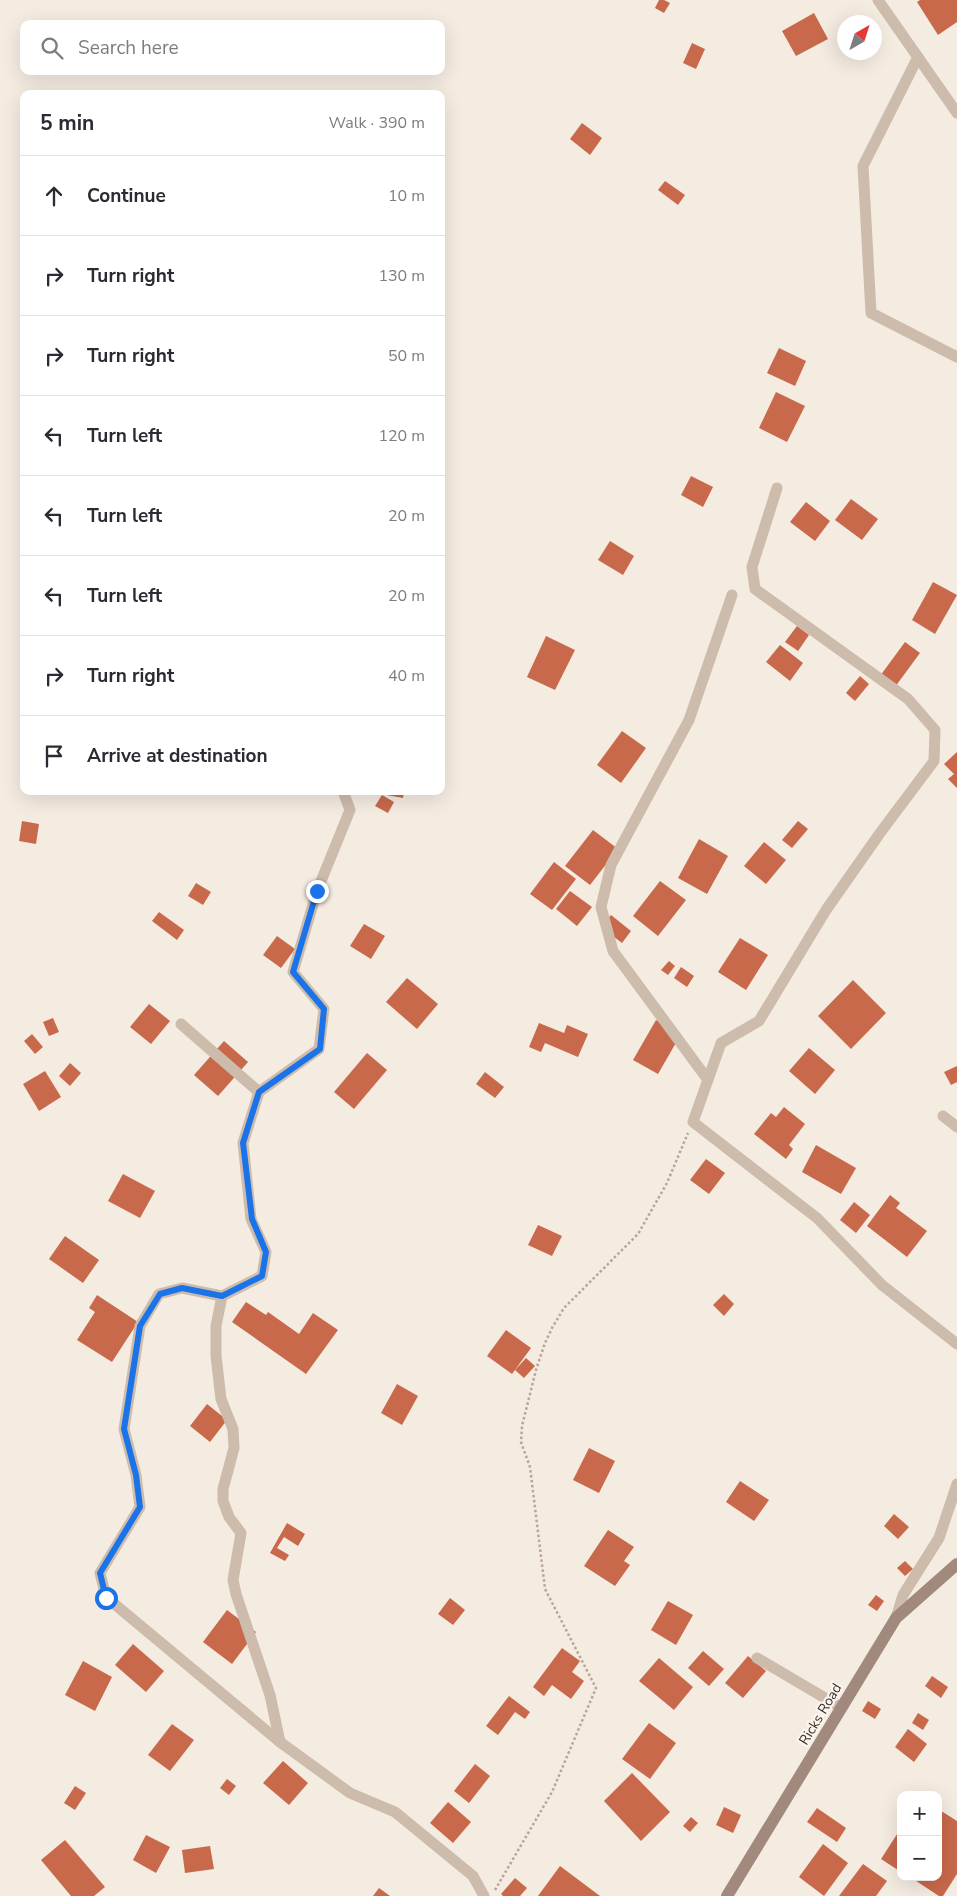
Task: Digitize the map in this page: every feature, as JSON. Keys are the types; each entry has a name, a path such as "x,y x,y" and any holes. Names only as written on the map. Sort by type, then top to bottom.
{"street":[{"path":"878,0 957,113"},
{"path":"918,58 863,166 871,313 957,357"},
{"path":"777,488 752,567 755,589 908,699 935,730 934,761 826,910 759,1021 720,1043 693,1122 817,1218 882,1285 957,1344"},
{"path":"708,1080 612,951 601,907 611,865 689,720 732,595"},
{"path":"344,795 350,810 317,891 293,972 324,1009 320,1049 259,1092 243,1143 252,1219 266,1252 262,1276 222,1296 182,1288 160,1294 140,1326 124,1429 136,1475 140,1507 100,1573 106,1598 280,1742 350,1793 395,1812 473,1876 484,1896"},
{"path":"180,1024 259,1092"},
{"path":"943,1116 957,1127"},
{"path":"222,1296 216,1326 216,1356 221,1399 233,1429 234,1448 223,1489 223,1501 229,1517 241,1533 234,1580 236,1594 270,1695 280,1742"},
{"path":"896,1618 903,1595 939,1538 957,1484"},
{"name":"Ricks Road","path":"727,1896 896,1618 957,1564"},
{"path":"757,1658 842,1708"}],"path":[{"path":"492,1896 552,1792 596,1688 545,1589 530,1467 521,1442 528,1402 545,1342 552,1328 564,1308 638,1234 667,1183 693,1122"}],"building":[{"path":"659,0 670,3 664,13 655,8"},
{"path":"920,0 957,0 957,22 938,35 917,2"},
{"path":"814,13 828,39 796,56 782,31"},
{"path":"692,43 705,49 696,69 683,63"},
{"path":"582,123 602,138 590,155 570,139"},
{"path":"665,181 685,195 678,205 658,190"},
{"path":"779,348 806,361 795,386 767,373"},
{"path":"776,392 805,406 787,442 759,428"},
{"path":"691,476 713,487 703,507 681,495"},
{"path":"851,499 878,519 862,540 835,520"},
{"path":"806,502 830,521 815,541 790,522"},
{"path":"610,541 634,556 623,575 598,560"},
{"path":"933,582 957,595 935,634 912,620"},
{"path":"797,626 809,635 798,651 785,642"},
{"path":"546,636 575,650 555,690 527,677"},
{"path":"905,642 920,653 895,687 880,676"},
{"path":"780,645 803,663 790,681 766,662"},
{"path":"860,676 869,684 855,701 846,693"},
{"path":"622,731 646,748 621,783 597,765"},
{"path":"957,752 957,788 948,779 954,774 944,764"},
{"path":"382,795 394,802 388,813 375,806"},
{"path":"386,795 403,795 403,798"},
{"path":"22,821 39,824 36,844 19,841"},
{"path":"798,821 808,829 792,848 782,840"},
{"path":"593,830 618,849 590,885 565,866"},
{"path":"699,839 728,856 707,894 678,878"},
{"path":"764,842 786,860 766,884 744,866"},
{"path":"554,862 576,879 552,910 530,894"},
{"path":"660,881 686,900 658,936 633,916"},
{"path":"196,883 211,892 203,905 188,896"},
{"path":"570,891 592,907 577,926 556,909"},
{"path":"159,912 184,930 177,940 152,921"},
{"path":"611,915 631,931 622,943 601,927"},
{"path":"364,924 385,936 371,959 350,946"},
{"path":"277,936 295,949 281,968 263,955"},
{"path":"740,938 768,955 746,990 718,972"},
{"path":"669,961 675,966 668,975 661,970"},
{"path":"681,967 694,976 687,987 674,978"},
{"path":"407,978 438,1004 417,1029 386,1002"},
{"path":"853,980 886,1013 851,1049 818,1016"},
{"path":"149,1004 170,1021 151,1044 130,1027"},
{"path":"53,1018 59,1032 49,1036 43,1022"},
{"path":"656,1020 681,1034 658,1074 633,1060"},
{"path":"539,1023 564,1033 567,1025 588,1034 578,1057 545,1043 541,1052 529,1047"},
{"path":"32,1034 43,1047 35,1054 24,1041"},
{"path":"224,1041 248,1062 218,1096 194,1075"},
{"path":"809,1048 835,1070 815,1094 789,1071"},
{"path":"367,1053 387,1070 354,1109 334,1092"},
{"path":"70,1063 81,1073 70,1086 59,1076"},
{"path":"957,1066 957,1082 951,1085 944,1072"},
{"path":"45,1071 61,1097 39,1111 23,1084"},
{"path":"485,1072 504,1087 495,1098 476,1084"},
{"path":"784,1107 805,1124 789,1145 793,1149 786,1159 754,1134 771,1113 776,1117"},
{"path":"816,1145 856,1168 841,1194 802,1172"},
{"path":"706,1159 725,1173 709,1194 690,1180"},
{"path":"123,1174 155,1191 140,1218 108,1201"},
{"path":"890,1195 900,1203 896,1208 927,1231 907,1257 867,1226"},
{"path":"854,1202 870,1215 856,1233 840,1220"},
{"path":"538,1225 562,1236 552,1256 528,1245"},
{"path":"65,1236 99,1260 83,1283 49,1259"},
{"path":"724,1294 734,1304 724,1316 713,1305"},
{"path":"97,1295 138,1322 112,1362 77,1340 95,1312 89,1308"},
{"path":"246,1302 266,1315 268,1312 299,1334 313,1313 338,1330 306,1374 232,1322"},
{"path":"506,1330 531,1348 512,1374 487,1356"},
{"path":"526,1358 535,1366 524,1378 515,1370"},
{"path":"397,1384 418,1396 402,1425 381,1413"},
{"path":"207,1404 227,1420 210,1442 190,1426"},
{"path":"589,1448 615,1461 599,1493 573,1480"},
{"path":"740,1481 769,1500 754,1521 726,1502"},
{"path":"894,1514 909,1527 898,1539 884,1526"},
{"path":"287,1523 305,1534 298,1546 284,1537 277,1548 289,1555 285,1561 270,1553"},
{"path":"608,1530 634,1547 624,1561 630,1565 615,1586 584,1566"},
{"path":"905,1561 913,1569 905,1576 897,1568"},
{"path":"876,1595 884,1601 877,1611 868,1605"},
{"path":"450,1598 465,1610 453,1625 438,1614"},
{"path":"668,1601 693,1615 676,1645 651,1630"},
{"path":"227,1610 256,1632 232,1664 203,1642"},
{"path":"133,1644 164,1671 146,1692 115,1665"},
{"path":"562,1648 580,1661 572,1672 584,1681 571,1699 552,1685 544,1696 533,1687"},
{"path":"703,1651 724,1669 709,1686 688,1668"},
{"path":"748,1656 766,1671 743,1698 725,1683"},
{"path":"659,1658 693,1687 674,1710 639,1681"},
{"path":"83,1661 112,1677 95,1711 65,1695"},
{"path":"932,1676 948,1687 941,1698 925,1686"},
{"path":"509,1696 530,1712 525,1719 515,1712 498,1735 486,1726"},
{"path":"868,1701 881,1709 875,1719 862,1711"},
{"path":"918,1713 929,1720 923,1730 912,1723"},
{"path":"649,1723 676,1743 650,1779 622,1759"},
{"path":"172,1724 194,1740 170,1771 148,1755"},
{"path":"908,1729 927,1744 914,1762 895,1747"},
{"path":"283,1761 308,1783 289,1805 263,1783"},
{"path":"475,1764 490,1776 469,1803 454,1791"},
{"path":"632,1773 670,1812 641,1841 604,1801"},
{"path":"227,1779 236,1786 229,1795 220,1788"},
{"path":"75,1786 86,1793 75,1810 64,1803"},
{"path":"448,1802 471,1822 453,1843 430,1823"},
{"path":"724,1807 741,1815 733,1833 716,1825"},
{"path":"817,1808 846,1828 837,1842 807,1822"},
{"path":"942,1812 957,1821 957,1874 943,1896 939,1896 916,1881 942,1881"},
{"path":"691,1817 698,1823 690,1832 683,1826"},
{"path":"897,1834 897,1869 881,1859"},
{"path":"146,1835 170,1847 156,1873 133,1860"},
{"path":"65,1840 105,1887 94,1896 71,1896 41,1860"},
{"path":"823,1844 848,1863 824,1896 799,1877"},
{"path":"210,1846 214,1869 185,1873 182,1850"},
{"path":"863,1864 887,1881 876,1896 839,1896"},
{"path":"560,1866 600,1896 538,1896"},
{"path":"515,1878 527,1888 520,1896 503,1896 501,1894"},
{"path":"379,1888 390,1896 373,1896"}],"route":[{"path":"106,1598 100,1573 140,1507 136,1475 124,1429 140,1326 160,1294 182,1288 222,1296 262,1276 266,1252 252,1219 243,1143 259,1092 320,1049 324,1009 293,972 317,891"}]}
